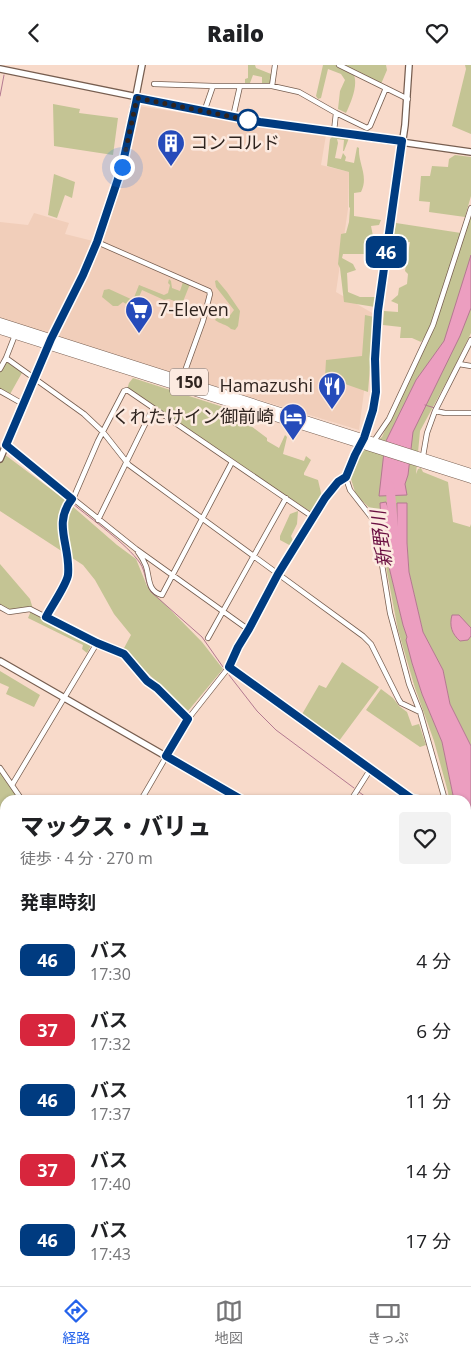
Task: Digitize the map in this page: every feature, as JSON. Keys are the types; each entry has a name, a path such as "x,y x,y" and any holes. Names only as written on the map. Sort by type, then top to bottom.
{"highway":[{"name":"150","path":"0,322 50,342 362,441 471,473"},
{"name":"150","path":"0,330 50,342"},
{"name":"150","path":"420,458 471,479"}],"street":[{"path":"0,459 50,342 97,242 122,167 142,65"},
{"path":"272,86 275,65"},
{"path":"339,65 408,99"},
{"path":"144,795 188,719 229,667 278,574 331,490 346,477 362,441 373,410 376,392 375,359 378,311 408,99 409,65"},
{"path":"0,69 204,112 471,152"},
{"path":"154,84 272,86 299,92 366,128 370,125 386,88"},
{"path":"204,112 213,86"},
{"path":"233,117 240,86"},
{"path":"334,131 336,113"},
{"path":"376,444 433,325 471,208"},
{"path":"97,242 210,291 203,321 180,383"},
{"path":"0,369 15,335"},
{"path":"420,458 435,411 471,340"},
{"path":"6,358 84,414 103,432 126,462 364,636 374,650 398,700 420,712"},
{"path":"459,364 471,366"},
{"path":"46,617 68,577 68,554 62,524 63,516 124,391 127,390 313,517"},
{"path":"0,391 23,404"},
{"path":"98,519 153,408"},
{"path":"435,411 471,413"},
{"path":"5,447 136,549 249,629"},
{"path":"136,549 146,567 149,586 162,595 232,462"},
{"path":"346,477 350,490 375,522 390,613 409,684 420,712 444,795"},
{"path":"208,638 286,498"},
{"path":"0,607 9,612 30,609 97,643 124,654 147,681 157,688 188,719"},
{"path":"12,785 97,643"},
{"path":"0,661 233,795"},
{"path":"229,667 406,795"},
{"path":"0,768 19,795"},
{"path":"354,795 370,770"}],"shaded area":[{"path":"138,106 326,135 321,165 349,172 348,209 336,292 374,314 359,430 0,319 0,222 28,225 34,213 69,223 65,234 97,242"},
{"path":"471,255 471,308 460,336 413,432 408,475 405,484 407,495 379,496 385,443 416,380 444,341"},
{"path":"386,502 397,531 397,503 407,503 409,572 423,632 443,670 450,704 471,746 471,795 453,795 442,742 422,694 406,640 407,637 382,538 380,503"},
{"path":"452,615 459,615 471,628 471,636 468,640 460,641 455,636 451,626"}],"green space":[{"path":"248,65 255,65 256,68 271,74 271,83 262,84 262,77 253,75 250,83 245,83 245,79 248,78"},
{"path":"323,65 337,65 354,75 355,89 346,113 338,109 340,91 345,80 341,74 328,69 321,98 318,99 316,96"},
{"path":"345,65 386,65 387,70 381,84"},
{"path":"465,65 471,65 471,134 452,126 466,69"},
{"path":"53,104 80,109 79,113 118,118 113,155 54,146"},
{"path":"332,137 349,138 344,151 344,140 337,139 335,158 341,159 343,153 346,157 345,161 354,163 357,147 359,148 364,181 361,192 354,193 354,216 381,220 379,225 371,226 373,236 381,238 380,242 365,240 364,254 343,254 342,258 353,264 356,270 347,273 348,292 360,297 376,297 375,307 344,302 338,264 341,234 346,233 349,222 349,172 327,166 330,139"},
{"path":"455,155 471,157 471,196 465,217 429,212 430,202 419,201 421,176 430,176 432,166 448,167 449,159"},
{"path":"54,174 75,182 72,198 65,195 57,218 48,215"},
{"path":"471,211 471,333 420,431 416,474 418,469 421,468 423,472 448,482 453,522 470,527 471,524 471,746 450,704 443,670 423,632 409,572 407,503 397,503 398,533 382,538 412,663 422,694 442,742 453,795 448,795 434,741 415,688 398,630 376,514 356,495 350,476 361,453 382,437 426,335 421,342 412,338 400,338 401,327 383,325 384,311 398,312 398,304 391,301 398,295 399,288 407,284 408,274 405,271 410,242 392,243 396,223 461,233"},
{"path":"169,279 172,288 180,291 183,282 190,284 182,304 169,299 164,300 142,290 139,297 142,310 139,312 123,302 118,306 113,306 102,297 104,290 109,289 133,300 139,285 164,295 168,293"},
{"path":"217,280 240,311 238,326 235,330 215,320 217,317 228,318 234,310 216,287 215,281"},
{"path":"365,315 374,317 368,392 325,377 326,360 362,356"},
{"path":"5,361 23,371 9,396 0,390 0,369"},
{"path":"133,378 245,414 243,420 267,438 267,441 279,448 285,435 287,437 283,454 304,461 306,456 311,460 304,475 318,480 322,497 318,506 311,512 127,390"},
{"path":"0,451 64,499 136,559 147,586 202,642 223,669 188,711 123,650 131,635 114,614 95,580 83,565 0,511"},
{"path":"298,511 297,524 291,536 294,543 293,547 280,540 280,536 290,514"},
{"path":"0,564 30,599 33,609 5,610 0,606"},
{"path":"31,611 93,642 87,653 82,649 83,645 28,618"},
{"path":"342,662 379,687 339,741 301,716 319,685 326,688"},
{"path":"0,671 40,695 34,707 6,694 9,687 0,683"},
{"path":"381,689 407,712 412,726 419,724 426,745 420,747 366,710"},
{"path":"0,772 16,795 0,795"}],"waterway":[{"path":"0,96 4,75"},
{"path":"425,405 445,411"},
{"path":"449,411 471,411"},
{"path":"7,450 69,501"},
{"name":"新野川","path":"390,486 394,533"},
{"path":"72,503 134,555 142,566 151,592 202,637 223,667"},
{"path":"229,675 257,711 276,730 354,788"},
{"path":"359,792 363,795"}],"bus line":[{"name":"46","path":"233,795 166,756 188,719 157,688 147,681 124,654 97,643 46,617 68,577 68,554 62,524 66,507 72,499 6,445 51,339 97,242 122,167 137,98 260,122 402,141 378,311 375,359 376,392 373,410 364,438 346,477 338,482 325,498 278,574 229,667 406,795"}],"place":[{"name":"コンコルド","path":"171,167"},
{"name":"7-Eleven","path":"139,334"},
{"name":"Hamazushi","path":"332,410"},
{"name":"くれたけイン御前崎","path":"293,441"}],"route":[{"path":"122,167 137,98 248,120"}]}
